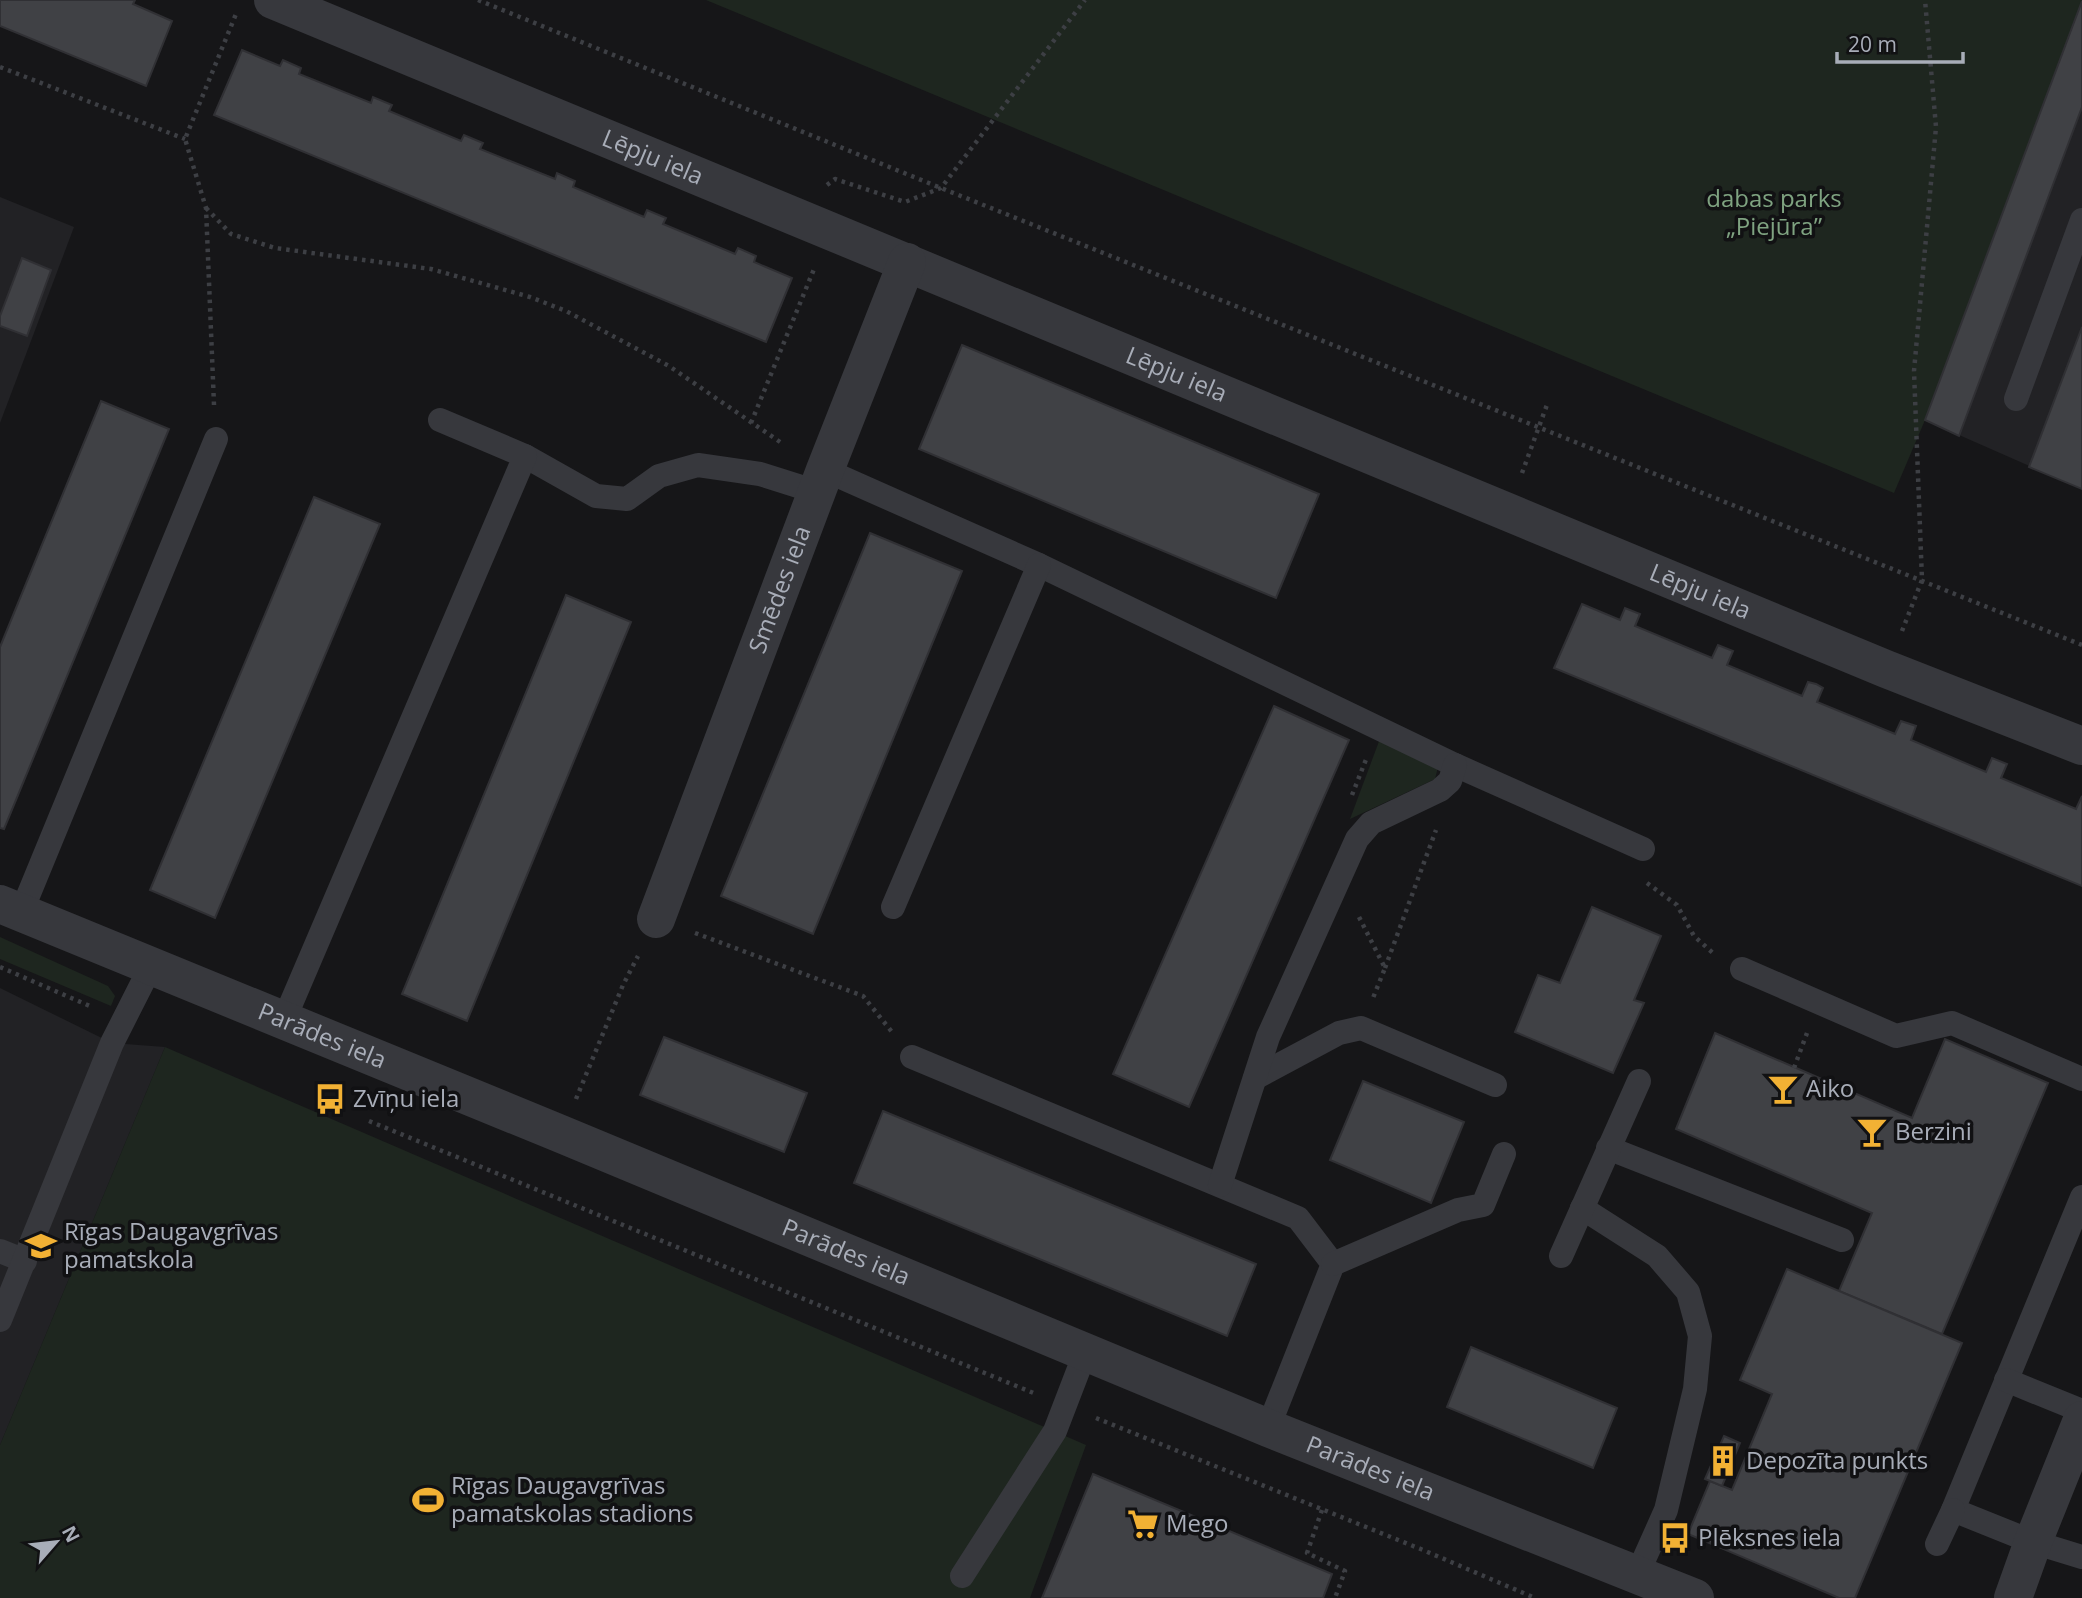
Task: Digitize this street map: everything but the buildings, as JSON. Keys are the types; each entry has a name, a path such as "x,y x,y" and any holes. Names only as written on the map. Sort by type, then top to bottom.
{"street":[{"name":"Lēpju iela","path":"273,0 1886,669 2082,746"},
{"name":"Smēdes iela","path":"656,919 821,481 907,262"},
{"name":"Parādes iela","path":"11,909 1268,1428 1695,1598"},
{"path":"2013,1598 2082,1420"}],"lane":[{"path":"2016,399 2082,220"},
{"path":"440,420 525,456 596,496 627,499 659,476 698,465 821,481 1039,565 1455,765 1643,849"},
{"path":"11,909 216,439"},
{"path":"284,1020 525,456"},
{"path":"893,907 1039,565"},
{"path":"1220,1185 1268,1037 1357,839 1371,824 1440,790 1450,781 1455,765"},
{"path":"0,1320 123,1020 151,966"},
{"path":"1742,969 1896,1035 1952,1023 2082,1079"},
{"path":"1255,1078 1339,1033 1361,1028 1495,1084"},
{"path":"912,1057 1298,1218 1333,1264"},
{"path":"1561,1256 1639,1081"},
{"path":"1608,1148 1842,1240"},
{"path":"1268,1428 1333,1264 1458,1210 1483,1205 1504,1154"},
{"path":"1937,1545 2082,1197"},
{"path":"1582,1208 1657,1256 1688,1292 1700,1336 1695,1389 1666,1510 1637,1575"},
{"path":"0,1251 25,1261"},
{"path":"962,1576 1055,1431 1085,1353"},
{"path":"2006,1380 2082,1411"},
{"path":"1953,1510 2033,1542 2082,1557"}],"path":[{"path":"478,0 2082,645"},
{"path":"905,202 941,188 1085,0"},
{"path":"1886,669 1922,580 1914,371 1936,127 1925,0"},
{"path":"216,439 206,208 186,139 236,13"},
{"path":"0,67 186,139"},
{"path":"206,208 231,234 275,248 431,269 530,297 566,311 669,366 751,423 821,481"},
{"path":"751,423 830,231"},
{"path":"1525,463 1548,402"},
{"path":"1361,1028 1446,804 1440,790"},
{"path":"1643,849 1645,881 1677,905 1694,936 1721,960 1742,969"},
{"path":"1339,879 1385,968"},
{"path":"561,1134 623,985 656,919 863,996 912,1057"},
{"path":"0,967 123,1020"},
{"path":"369,1121 1535,1598"},
{"path":"1322,1510 1307,1553 1345,1571 1335,1598"}],"shaded area":[{"path":"2082,1 2082,489 1925,420"},
{"path":"0,197 74,227 0,423"},
{"name":"Rīgas Daugavgrīvas pamatskola","path":"0,988 112,1043 165,1047 0,1445"}],"green space":[{"name":"dabas parks „Piejūra”","path":"706,0 2082,1 1925,420 1894,493"},
{"path":"1381,736 1438,767 1435,779 1350,819"},
{"path":"0,937 108,986 115,996 111,1006 0,959"},
{"path":"165,1047 1086,1445 1030,1598 0,1598 0,1445"}],"place":[{"name":"Aiko","path":"1783,1089"},
{"name":"Zvīņu iela","path":"330,1099"},
{"name":"Berzini","path":"1872,1132"},
{"name":"Rīgas Daugavgrīvas pamatskola","path":"41,1246"},
{"name":"Depozīta punkts","path":"1723,1461"},
{"name":"Rīgas Daugavgrīvas pamatskolas stadions","path":"428,1500"},
{"name":"Mego","path":"1143,1524"},
{"name":"Plēksnes iela","path":"1675,1538"}]}
